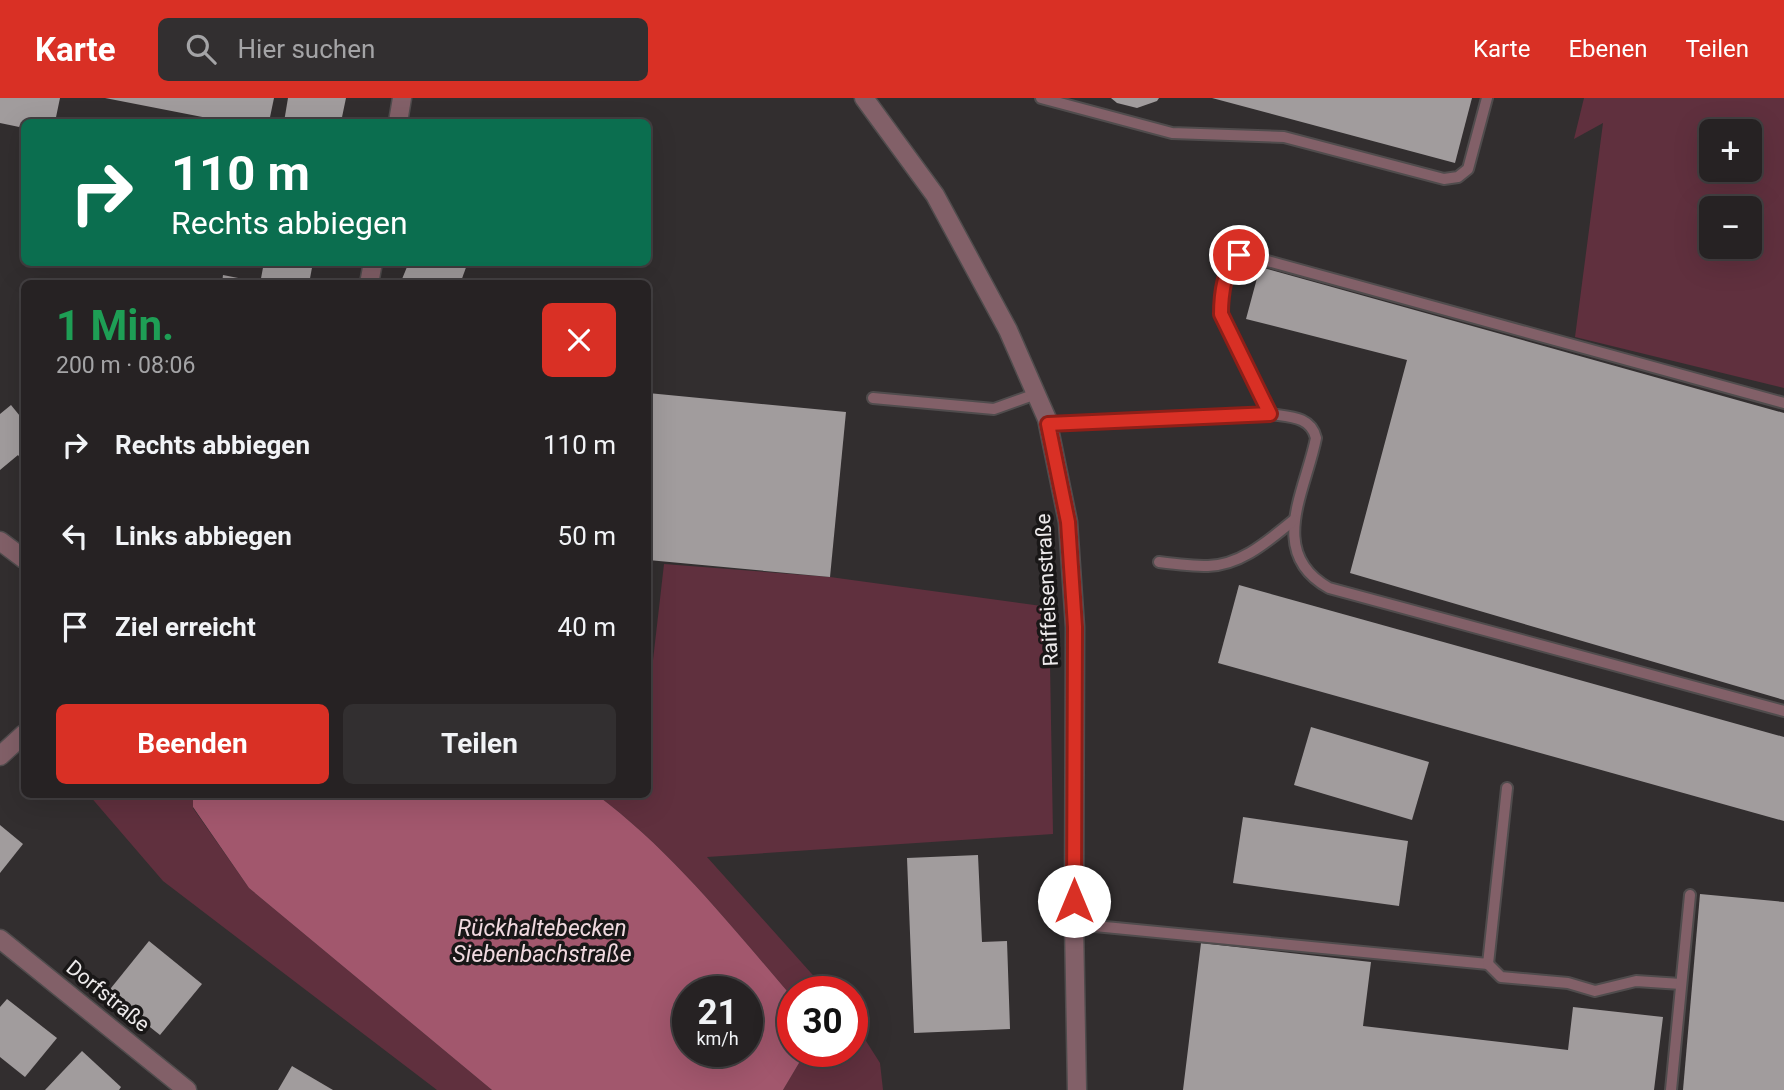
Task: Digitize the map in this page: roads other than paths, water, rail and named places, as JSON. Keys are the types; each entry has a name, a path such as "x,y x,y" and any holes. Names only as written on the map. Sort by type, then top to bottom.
{"street":[{"path":"398,119 402,98"},
{"name":"Raiffeisenstraße","path":"867,99 935,195 1008,330 1048,424 1068,522 1075,627 1074,924 1077,1090"},
{"path":"0,541 21,557"},
{"path":"0,756 21,737"},
{"name":"Dorfstraße","path":"0,939 187,1090"}],"lane":[{"path":"1041,98 1172,133 1284,137 1444,179 1458,177 1468,169 1487,98"},
{"path":"1270,414 1221,314 1221,299 1229,270 1233,259 1239,255 1784,403"},
{"path":"873,398 994,409 1036,394"},
{"path":"1048,424 1270,414 1304,421 1312,426 1316,438 1294,520 1297,555 1317,582 1329,588 1784,711"},
{"path":"1159,562 1211,566 1231,562 1265,542 1294,520"},
{"path":"1488,964 1507,788"},
{"path":"1671,1090 1690,895"},
{"path":"1074,924 1488,964 1500,977 1568,983 1595,990 1636,981 1681,984"}],"water":[{"name":"Rückhaltebecken Siebenbachstraße","path":"193,798 601,798 676,865 777,979 777,1067 797,1067 783,1090 492,1090 249,888 193,807"}]}
